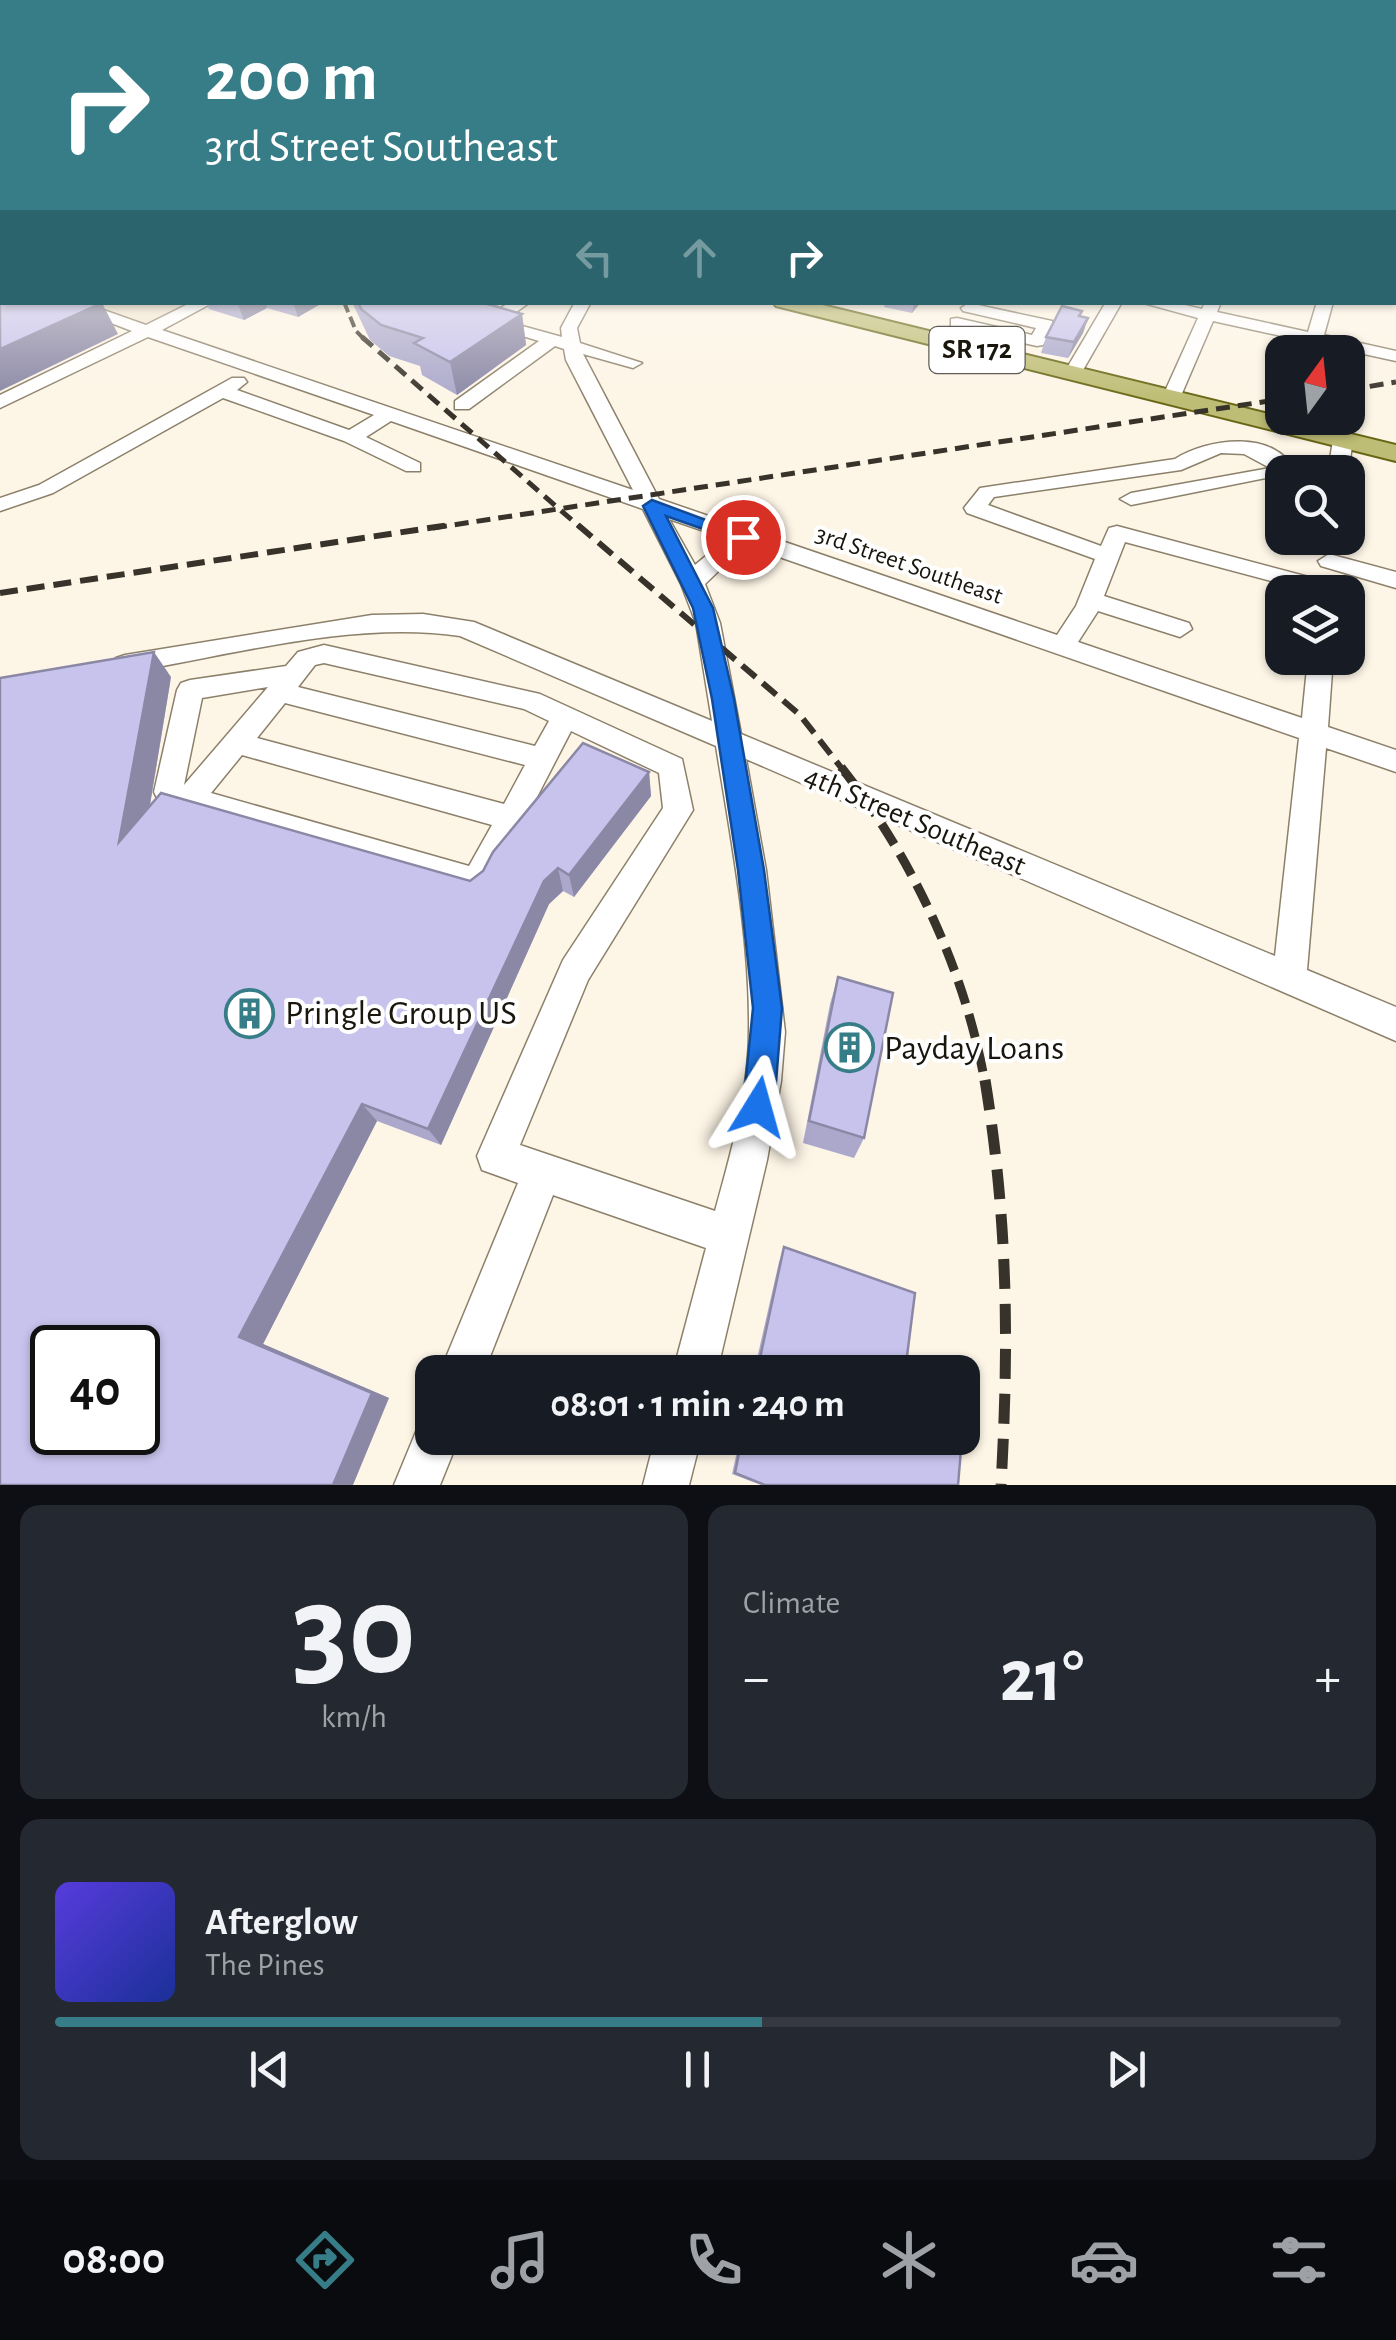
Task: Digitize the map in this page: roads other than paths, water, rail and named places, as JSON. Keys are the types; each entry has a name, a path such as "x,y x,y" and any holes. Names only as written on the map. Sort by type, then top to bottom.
{"main road":[{"name":"SR 172","path":"795,305 1396,453"}],"street":[{"name":"3rd Street Southeast","path":"72,305 1396,762"},
{"path":"0,402 200,305"},
{"path":"431,305 632,363"},
{"path":"491,322 517,305"},
{"path":"462,405 561,342 580,305"},
{"path":"1072,374 1112,305"},
{"path":"1175,305 1210,309 1304,335"},
{"path":"1316,335 1324,305"},
{"path":"1170,398 1210,309"},
{"path":"941,341 966,311"},
{"path":"561,342 693,584 712,638 758,926 768,1032 757,1112 698,1355"},
{"path":"1365,349 1396,356"},
{"path":"0,506 46,489 258,370"},
{"path":"222,391 351,437 413,466"},
{"path":"351,437 388,415"},
{"path":"1340,455 1342,440"},
{"path":"1108,556 975,508 987,492 1181,464 1198,450 1232,446 1260,450 1286,471 1131,499"},
{"path":"1062,647 1091,600 1142,470"},
{"path":"1118,533 1269,575"},
{"path":"693,584 706,564 720,554 773,548"},
{"path":"1344,555 1396,580"},
{"path":"1091,600 1180,629"},
{"name":"4th Street Southeast","path":"95,669 352,626 434,622 476,632 873,805 1396,1024"},
{"path":"190,799 307,658 324,654 532,701 672,767 678,810 574,970 496,1156 729,1236"},
{"path":"1289,980 1320,675"},
{"path":"542,759 287,683 190,690 168,792 477,882 542,759 564,716"},
{"path":"237,743 511,818"},
{"path":"469,1355 542,1172"},
{"path":"417,1485 429,1455"},
{"path":"666,1485 674,1455"}],"railway":[{"path":"345,305 362,337"},
{"path":"362,337 559,509"},
{"path":"362,337 365,340"},
{"path":"1365,387 1396,382"},
{"path":"559,509 1265,402"},
{"path":"433,528 559,509"},
{"path":"559,509 581,528"},
{"path":"0,593 449,525"},
{"path":"578,525 800,715 843,770"},
{"path":"841,767 891,838 932,916 964,999 985,1083"},
{"path":"985,1080 1005,1282 1001,1485"}],"place":[{"name":"Pringle Group US","path":"250,1013"},
{"name":"Payday Loans","path":"849,1048"}]}
